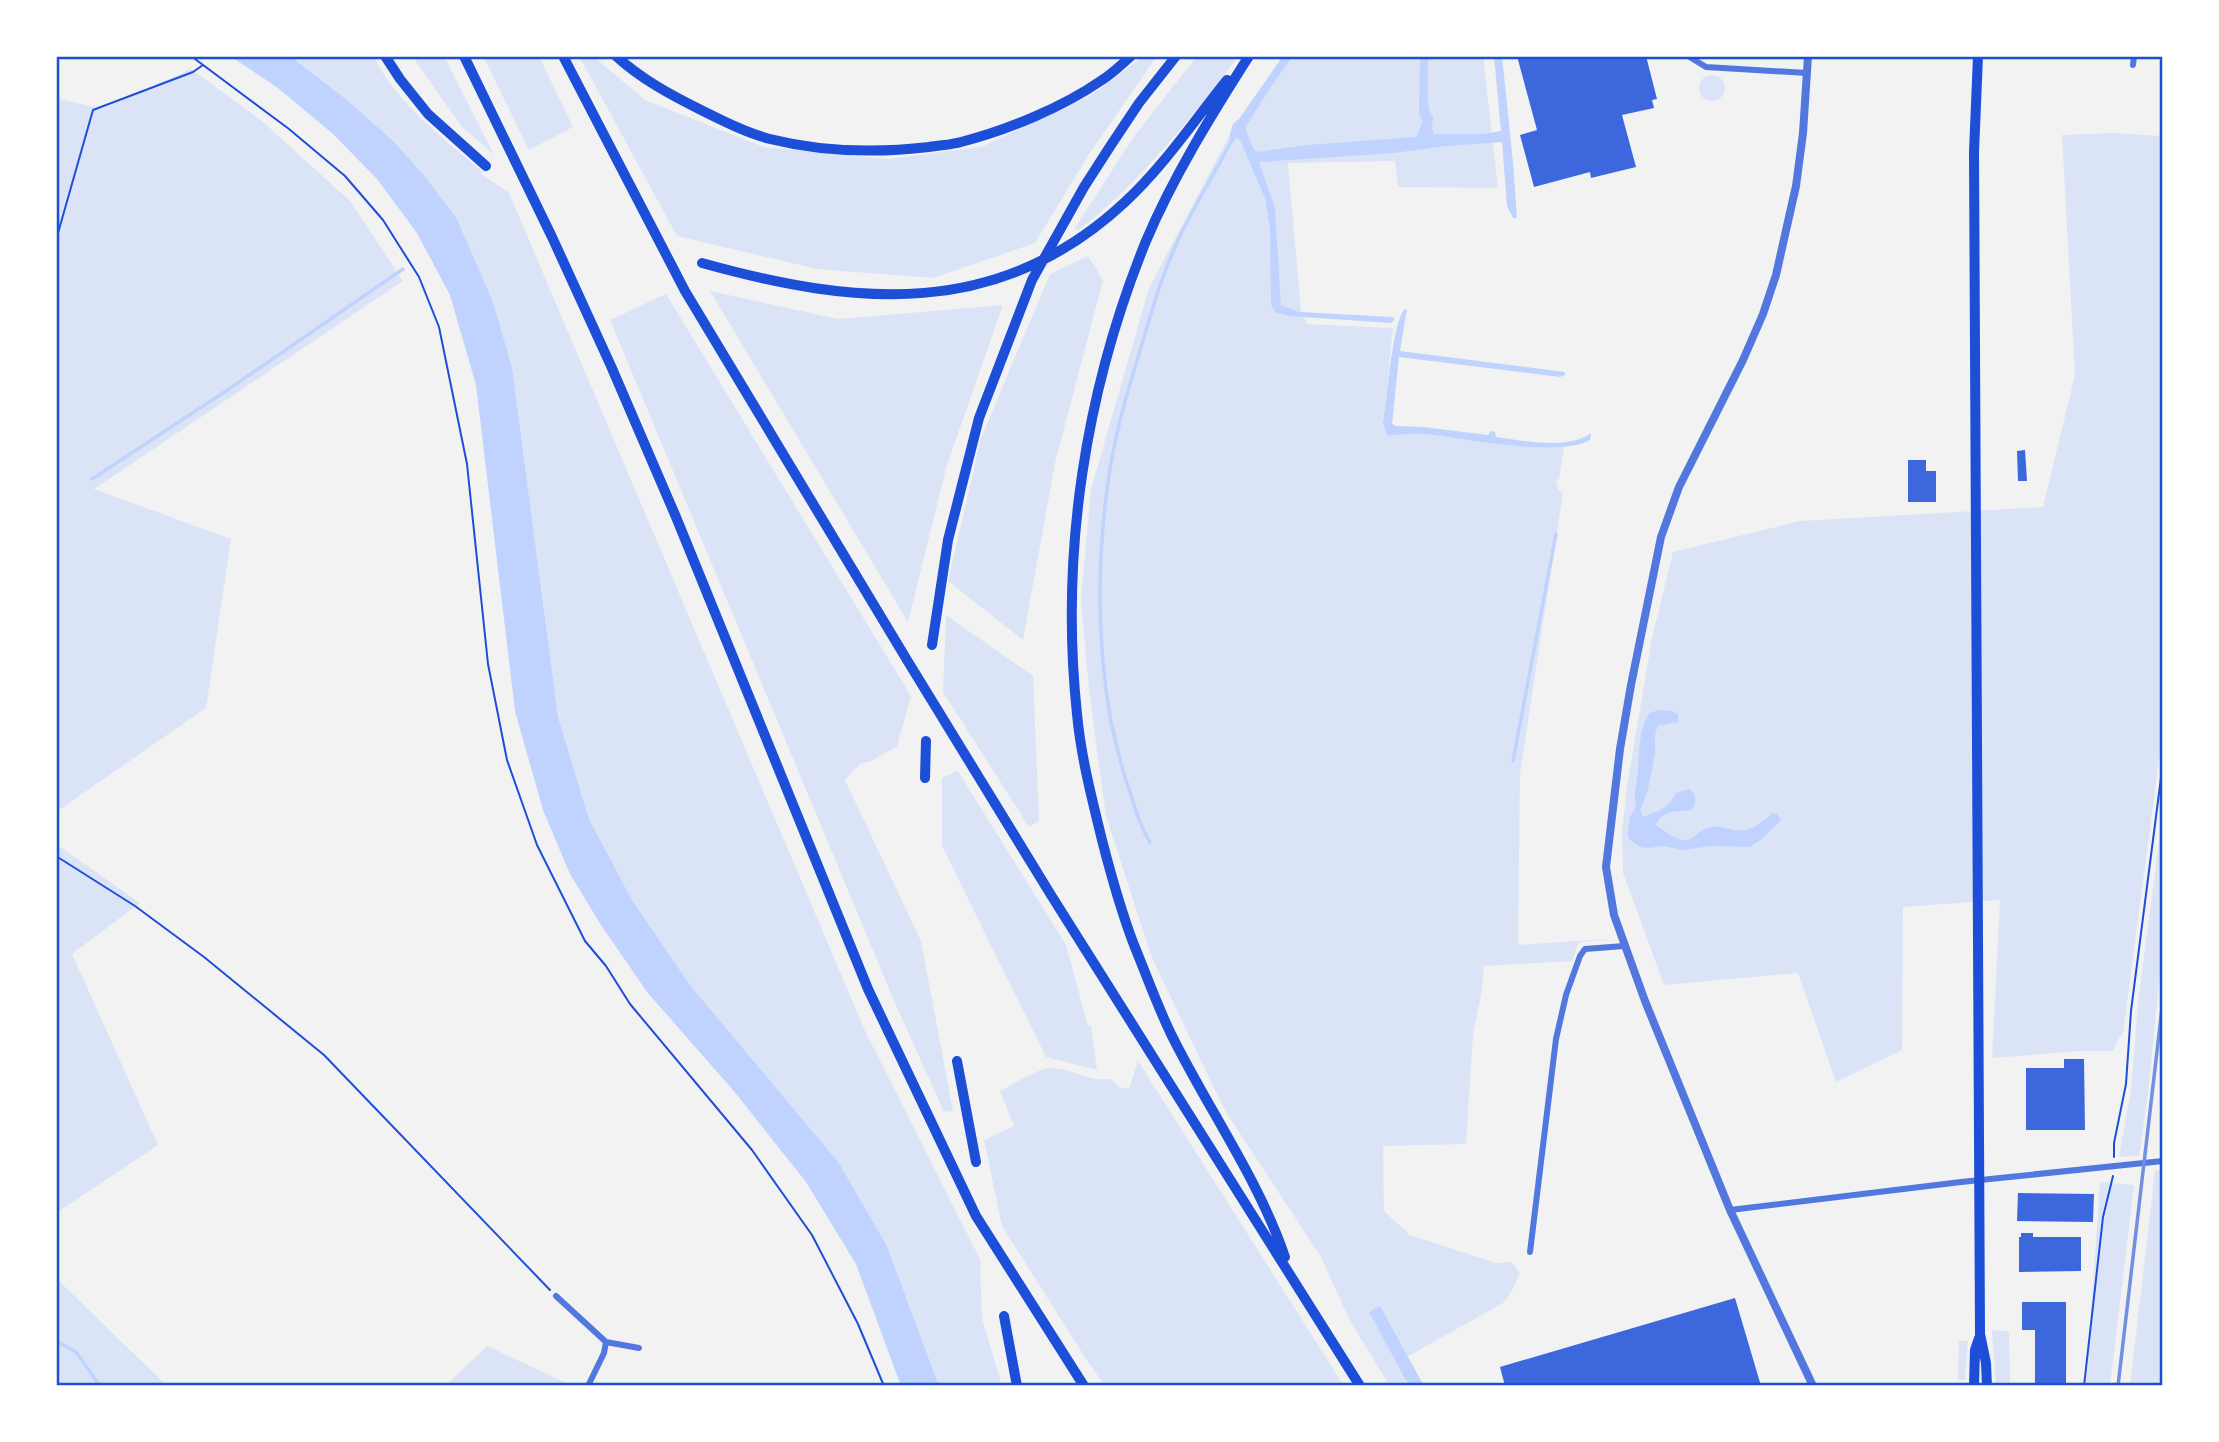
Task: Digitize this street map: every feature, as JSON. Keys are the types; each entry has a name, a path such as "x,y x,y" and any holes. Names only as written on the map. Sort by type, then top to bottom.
{"highway":[{"path":"385,56 428,114 486,166"},
{"path":"464,56 568,272 671,504 868,989 976,1216 1084,1386"},
{"path":"563,56 685,291 1051,894 1360,1386"},
{"path":"615,56 670,95 768,139 860,151 906,150 959,143 1011,126 1102,80 1131,56"},
{"path":"932,645 948,540 979,418 1032,281 1111,145 1139,103 1176,56"},
{"path":"1248,56 1211,115 1147,240 1099,382 1077,510 1072,570 1071,645 1077,717 1090,792 1111,875 1133,940 1171,1033 1273,1222 1292,1276"},
{"path":"702,263 755,278 835,292 895,294 927,293 981,284 1026,269 1068,248 1126,201 1150,176 1248,56"},
{"path":"925,778 926,741"},
{"path":"957,1061 976,1162"},
{"path":"1004,1316 1017,1386"}],"main road":[{"path":"1978,56 1975,177 1980,1334 1987,1386"},
{"path":"1973,1386 1975,1350 1980,1334"}],"street":[{"path":"1688,56 1706,67 1807,72"},
{"path":"1808,56 1796,187 1773,286 1743,360 1689,463 1661,537 1620,749 1606,867 1609,895 1624,946 1730,1210 1813,1386"},
{"path":"2133,65 2134,56"},
{"path":"1530,1252 1556,1038 1566,995 1585,949 1624,946"},
{"path":"1730,1210 2163,1161"},
{"path":"556,1296 606,1342 639,1348"},
{"path":"588,1386 604,1353 606,1342"}],"path":[{"path":"191,56 289,129 345,176 383,220 419,277 439,327 467,464 488,664 508,760 537,845 585,940 606,966 630,1004 752,1150 812,1235 858,1324 884,1386"},
{"path":"56,240 93,110 193,72 203,65"},
{"path":"2084,1386 2103,1217 2115,1166 2114,1143 2126,1084 2132,999 2163,762"},
{"path":"56,856 135,906 204,957 324,1055 556,1296"}],"shaded area":[{"path":"290,56 373,56 395,89 421,119 482,171 481,174 509,193 866,1033 980,1259 982,1318 1002,1386 939,1386 887,1246 839,1163 690,985 632,900 589,819 558,717 512,367 493,302 457,219 347,100"},
{"path":"412,56 444,56 494,155 462,127"},
{"path":"483,56 539,56 573,127 529,150"},
{"path":"579,56 593,56 645,100 764,147 888,159 981,147 1090,96 1144,56 1157,56 1088,156 1035,243 933,278 817,269 677,236"},
{"path":"1197,56 1239,56 1183,125 1124,191 1079,230 1074,229 1135,135"},
{"path":"1283,56 1483,56 1498,188 1398,187 1395,161 1288,163 1301,311 1307,324 1393,328 1383,424 1385,431 1393,435 1409,432 1505,445 1564,447 1556,485 1558,490 1563,492 1520,774 1518,945 1606,940 1579,942 1572,961 1484,966 1473,1034 1466,1144 1383,1146 1384,1211 1410,1235 1496,1263 1512,1262 1520,1273 1503,1303 1407,1357 1380,1307 1369,1312 1410,1386 1390,1386 1350,1321 1321,1257 1224,1109 1152,958 1106,816 1089,690 1081,599 1091,489 1149,288 1227,140"},
{"path":"191,69 262,121 350,201 403,281 94,489 231,539 206,708 56,812 56,98 102,109"},
{"path":"1712,75 1721,79 1725,88 1721,97 1712,101 1703,97 1699,88 1703,79"},
{"path":"2113,133 2162,136 2163,148 2163,729 2123,1034 2113,1051 1992,1058 2000,900 1903,907 1902,1050 1836,1082 1798,973 1664,985 1623,873 1622,831 1627,787 1652,638 1673,552 1800,521 2043,507 2075,375 2062,135"},
{"path":"1088,256 1103,280 1055,463 1023,640 948,581 981,438 1050,274"},
{"path":"710,291 838,319 1003,305 947,465 908,622"},
{"path":"666,294 911,696 897,746 871,761 860,764 845,780 921,941 953,1111 944,1112 895,1003 610,320"},
{"path":"946,615 1033,676 1039,821 1029,827 943,692"},
{"path":"958,771 1066,945 1088,1026 1091,1026 1097,1070 1046,1057 942,846 942,778"},
{"path":"2163,811 2163,943 2148,1094 2139,1156 2119,1157 2131,1089 2139,994"},
{"path":"56,844 140,903 72,954 158,1145 56,1213"},
{"path":"1138,1061 1344,1386 1105,1386 1086,1359 1002,1226 984,1140 1014,1126 1000,1091 1026,1077 1051,1068 1096,1079 1111,1079 1119,1087 1129,1089"},
{"path":"2163,1170 2163,1374 2161,1386 2130,1386 2155,1171"},
{"path":"2100,1182 2134,1185 2110,1386 2086,1386"},
{"path":"56,1278 167,1386 56,1386"},
{"path":"1992,1330 2009,1333 2010,1386 1996,1386"},
{"path":"1959,1341 1968,1341 1965,1380 1958,1380"},
{"path":"487,1346 573,1386 445,1386"}],"water":[{"path":"230,56 290,56 347,100 395,143 457,219 493,302 512,367 558,717 589,819 632,900 690,985 839,1163 887,1246 939,1386 901,1386 856,1264 806,1182 733,1090 647,992 570,874 543,810 515,711 476,385 450,295 417,233 377,179 332,133 278,88"},
{"path":"1283,56 1293,56 1245,128 1254,150 1258,152 1307,145 1416,137 1423,121 1419,114 1420,56 1432,56 1428,61 1428,100 1434,134 1483,134 1501,131 1494,56 1502,56 1517,218 1513,218 1507,206 1502,142 1394,153 1259,162 1275,208 1281,305 1299,312 1393,317 1391,323 1289,316 1275,312 1271,304 1270,228 1265,198 1240,140 1236,138 1233,143 1229,138 1233,124"},
{"path":"1407,310 1400,351 1565,372 1565,375 1560,377 1399,357 1392,424 1488,435 1491,431 1495,432 1496,437 1546,443 1571,441 1591,433 1590,440 1575,445 1533,447 1419,434 1387,435 1383,424 1391,363 1400,316"},
{"path":"1659,710 1678,714 1678,722 1658,726 1656,730 1651,776 1640,810 1643,817 1667,805 1676,793 1689,789 1695,798 1691,810 1666,814 1656,825 1673,837 1685,840 1714,827 1742,831 1773,813 1777,814 1781,820 1762,839 1750,847 1712,846 1682,850 1664,846 1640,847 1629,839 1630,817 1636,807 1642,729 1649,713"},
{"path":"1380,1306 1424,1386 1409,1386 1369,1312"}],"building":[{"path":"1517,56 1646,56 1657,99 1652,100 1654,108 1622,115 1636,167 1591,178 1590,172 1534,187 1520,135 1537,130"},
{"path":"2025,450 2027,481 2018,481 2017,451"},
{"path":"1908,460 1926,460 1926,471 1936,471 1936,502 1908,502"},
{"path":"2064,1059 2084,1059 2085,1130 2026,1130 2026,1068 2064,1068"},
{"path":"2018,1193 2094,1194 2093,1222 2017,1221"},
{"path":"2021,1233 2033,1233 2033,1237 2081,1237 2081,1271 2019,1272"},
{"path":"1735,1298 1761,1386 1505,1386 1500,1367"},
{"path":"2022,1302 2066,1302 2066,1386 2035,1386 2035,1330 2022,1330"}],"waterway":[{"path":"1150,842 1139,820 1122,768 1106,691 1100,596 1106,500 1120,420 1164,274 1186,224 1233,138"},
{"path":"92,479 403,269"},
{"path":"1513,761 1556,534"},
{"path":"56,1341 76,1352 100,1386"}],"railway":[{"path":"2118,1386 2163,1000"}]}
